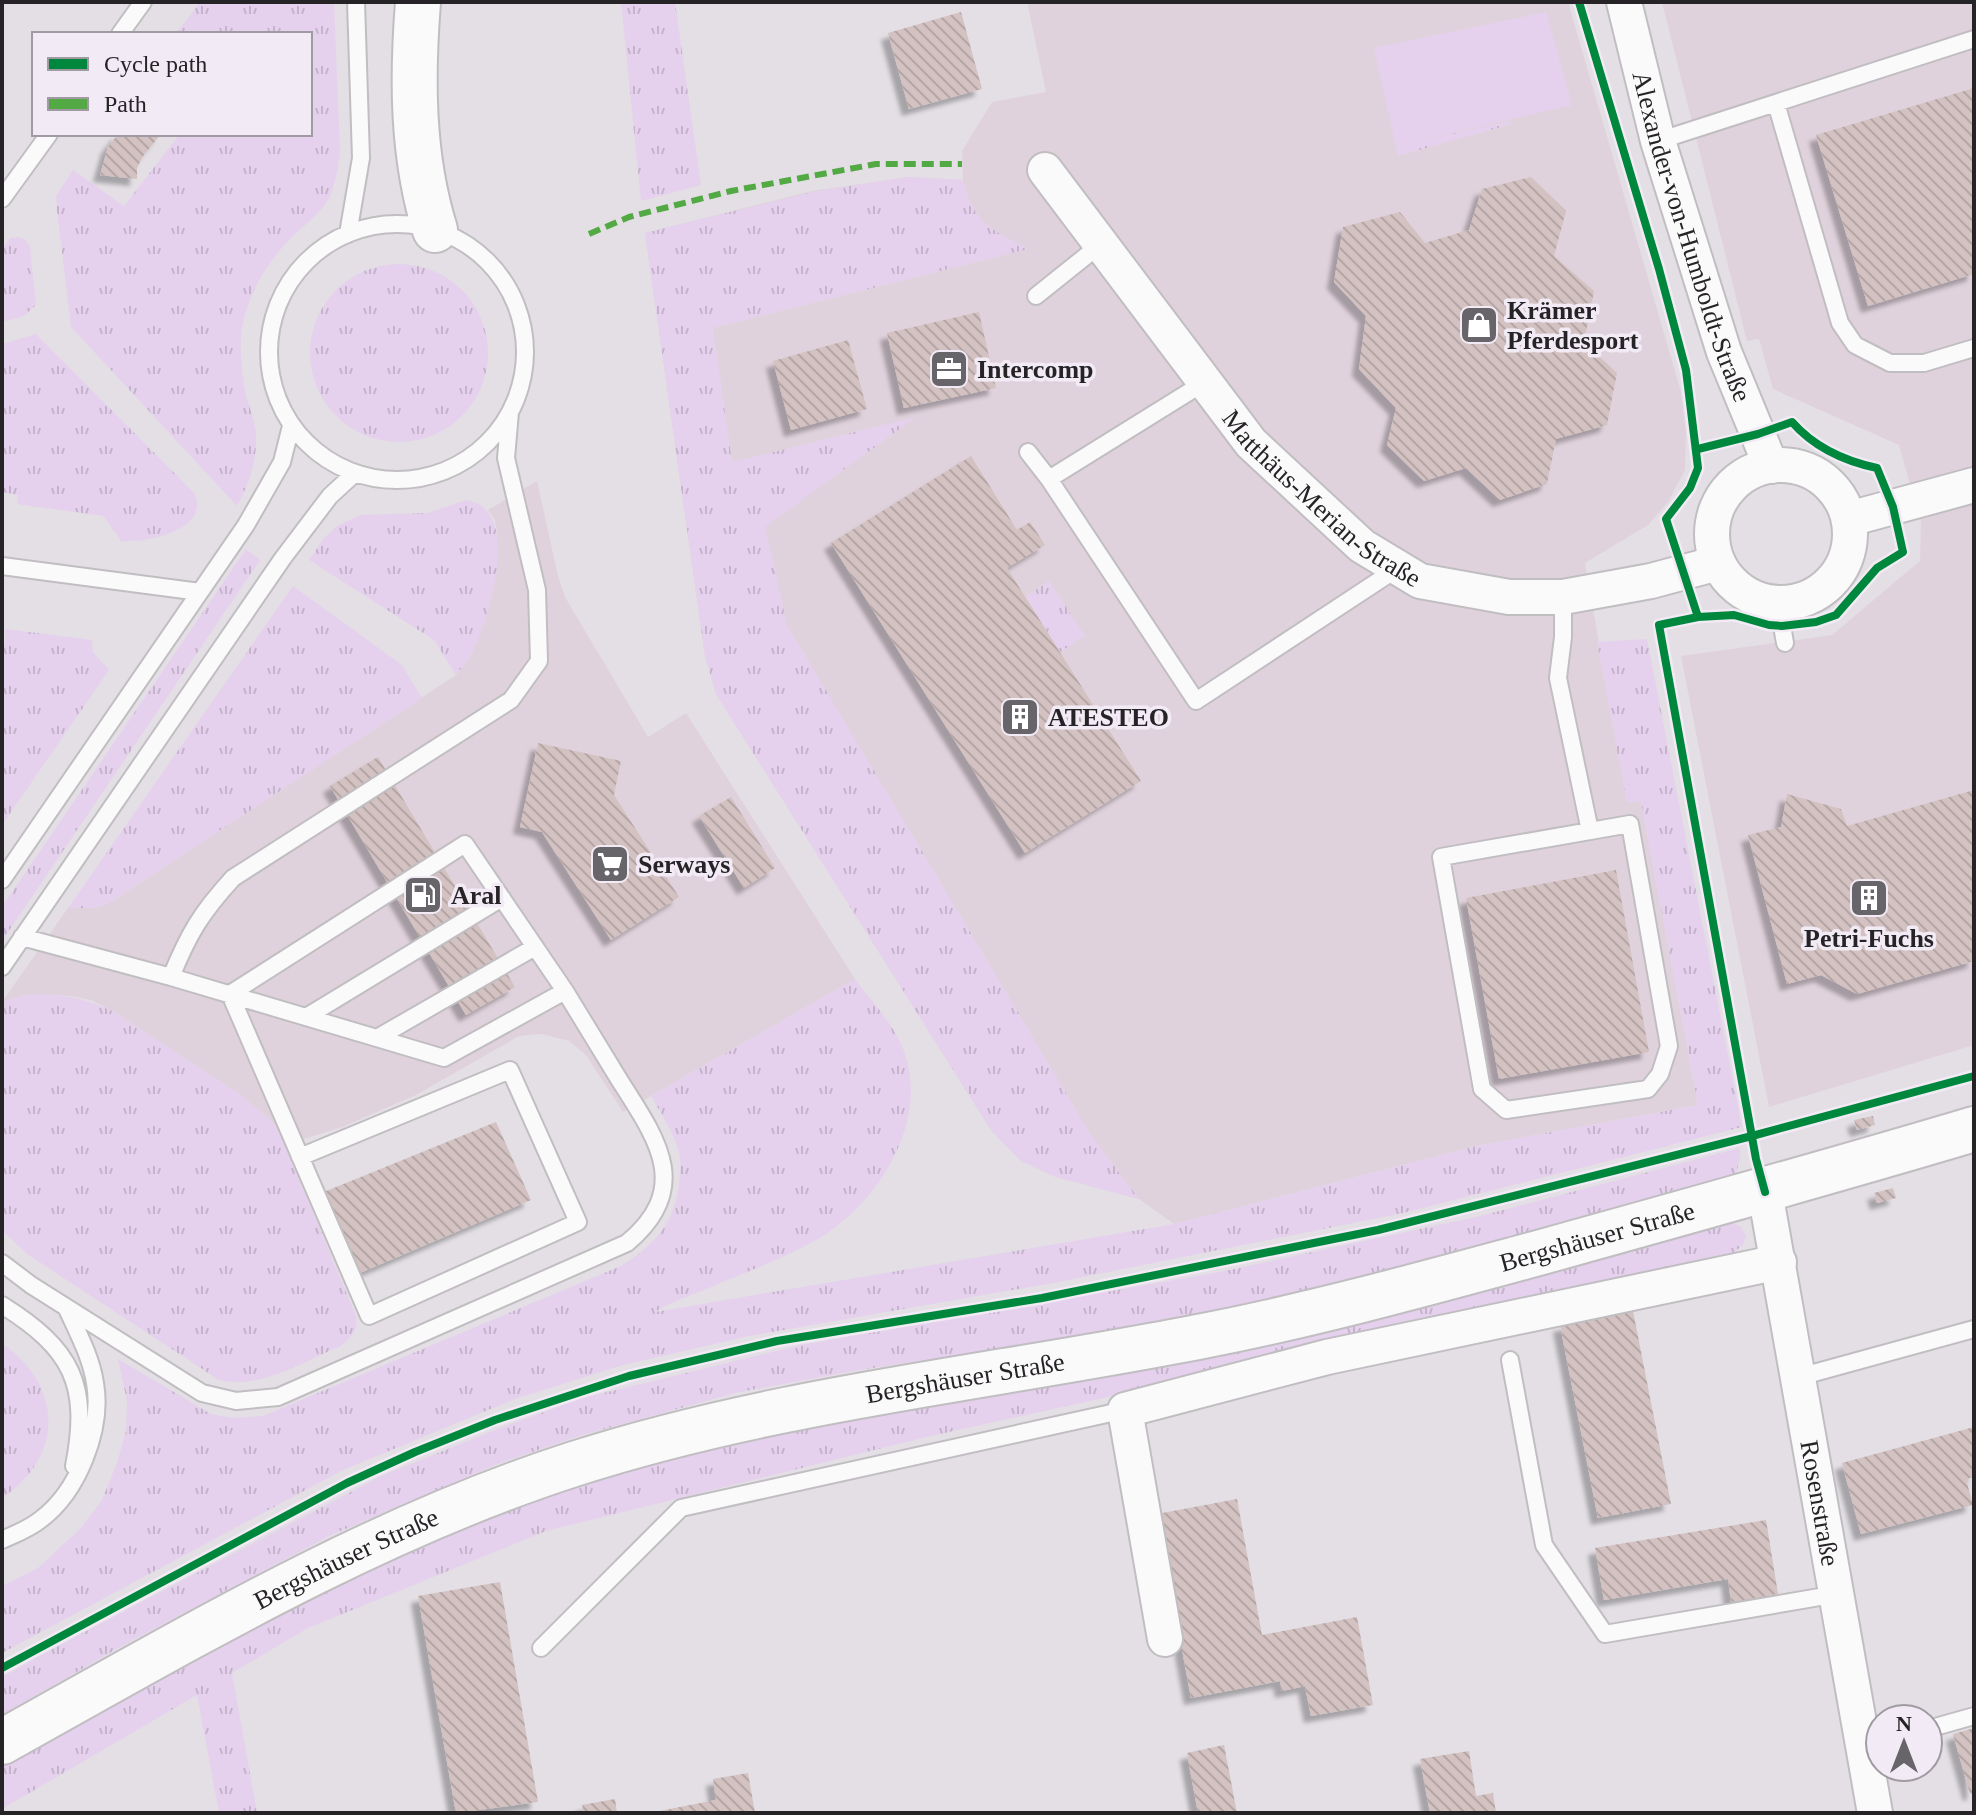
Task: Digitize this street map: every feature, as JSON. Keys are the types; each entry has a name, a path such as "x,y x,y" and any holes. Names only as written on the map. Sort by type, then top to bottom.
{"main road":[{"path":"418,2 415,114 424,195 435,230"},
{"name":"Bergshäuser Straße","path":"2,1742 325,1567 443,1513 575,1464 711,1425 1213,1334 1404,1289 1765,1192 1974,1129"}],"street":[{"name":"Alexander-von-Humboldt-Straße","path":"1624,2 1658,141 1724,352 1771,466"},
{"name":"Matthäus-Merian-Straße","path":"1045,170 1251,443 1362,546 1420,581 1509,597 1563,597 1651,581 1718,563"},
{"path":"1771,466 1792,466 1812,472 1828,484 1841,500 1849,519 1850,540 1845,561 1834,579 1818,593 1799,601 1778,603 1759,600 1742,592 1728,579 1718,563 1712,542 1712,521 1720,501 1733,484 1751,472 1771,466"},
{"path":"1849,519 1974,485"},
{"name":"Rosenstraße","path":"1765,1192 1837,1594 1864,1710"},
{"path":"1165,1639 1125,1410 1327,1357 1779,1262"},
{"name":"Rosenstraße","path":"1874,1783 1875,1813"}],"lane":[{"path":"121,32 143,2"},
{"path":"348,234 361,158 356,2"},
{"path":"1658,141 1974,39"},
{"path":"1776,103 1840,323 1855,345 1890,363 1924,363 1974,348"},
{"path":"2,199 48,136"},
{"path":"406,224 435,230 469,246 496,272 515,303 525,340 523,377 510,412 488,443 458,465 423,478 386,480 354,474 317,453 291,426 274,391 268,354 273,316 289,281 315,253 348,234 377,225 406,224"},
{"path":"1036,296 1101,244"},
{"path":"1049,479 1205,382"},
{"path":"171,977 189,934 208,905 233,878 511,700 539,661 537,590 506,458 510,412"},
{"path":"2,880 246,525 282,462 291,426"},
{"path":"1028,452 1196,701 1398,568"},
{"path":"2,967 283,558 330,496 354,474"},
{"path":"2,566 200,592"},
{"path":"1563,597 1563,637 1558,678 1590,831"},
{"path":"1778,603 1785,643"},
{"path":"1630,824 1669,1046 1660,1074 1648,1089 1506,1110 1482,1089 1441,857 1590,831 1630,824"},
{"path":"2,1263 202,1393 236,1401 256,1401 278,1397 627,1243 648,1226 658,1205 662,1186 662,1164 652,1133 565,991 465,844 230,994"},
{"path":"306,1017 502,898"},
{"path":"22,937 171,977 444,1058 565,991"},
{"path":"377,1038 535,947"},
{"path":"230,994 300,1157 369,1316 578,1222 510,1070 300,1157"},
{"path":"2,1305 51,1342 74,1377 79,1397 79,1432 69,1487"},
{"path":"2,1540 39,1521 52,1510 69,1487 91,1443 97,1422 91,1363 67,1307"},
{"path":"1799,1377 1974,1329"},
{"path":"1510,1360 1544,1545 1605,1634 1837,1594"},
{"path":"541,1648 681,1508 1125,1410"},
{"path":"1944,1724 1974,1716"}],"shaded area":[{"path":"1027,2 1568,2 1681,392 1686,433 1685,470 1668,502 1648,525 1585,563 1627,802 1641,800 1698,1105 1476,1146 1174,1224 1139,1199 1056,1177 1021,1161 991,1130 716,694 705,656 645,233 812,191 909,177 963,180 962,151 992,102 1046,92"},
{"path":"1662,2 1974,2 1974,1045 1769,1107 1681,656 1832,635 1920,561 1921,523 1899,445 1773,389 1759,339 1747,341"},
{"path":"537,481 565,597 648,737 686,713 855,979 623,1112 586,1055 569,1041 542,1034 519,1036 416,1095 342,1127 285,1145 274,1124 241,1095 91,1000 31,994 2,1002 68,908 96,908 112,901 456,675 470,657 479,635 495,574 497,534 495,520 488,510"}],"green space":[{"path":"200,2 334,2 340,151 336,175 325,204 282,247 267,268 245,315 241,362 255,426 256,446 251,472 237,506 71,327 56,196 73,170 124,206 178,136 312,136 312,32 178,32"},
{"path":"621,2 675,2 701,185 641,201"},
{"path":"1546,12 1572,105 1396,146 1374,48"},
{"path":"1510,121 1511,124 1398,156 1396,146"},
{"path":"909,177 963,180 979,217 1003,236 1028,249 713,328 732,462 916,417 765,527 787,625 1091,1135 1139,1199 1056,1177 1021,1161 991,1130 716,694 705,656 645,233 812,192"},
{"path":"10,238 26,240 30,247 36,305 24,316 2,322 2,249"},
{"path":"399,264 433,271 462,290 481,319 488,353 481,387 462,416 433,435 399,442 365,435 336,416 317,387 310,353 317,319 336,290 365,271"},
{"path":"36,334 194,493 197,506 194,516 185,525 174,532 145,540 121,541 104,516 17,504 18,495 2,492 2,344"},
{"path":"466,500 484,508 494,523 498,544 497,568 493,593 478,639 470,658 456,675 434,640 309,560 324,538 337,526 360,515 428,513"},
{"path":"246,549 260,560 2,941 2,907"},
{"path":"1049,581 1085,636 1060,652 1025,597"},
{"path":"293,586 402,665 422,698 112,901 96,908 68,908"},
{"path":"5,629 92,640 93,652 109,670 2,825 2,645 5,645"},
{"path":"1647,639 1742,1127 1403,1213 1053,1283 749,1336 623,1365 515,1399 343,1470 2,1653 2,1586 38,1568 81,1528 102,1500 117,1463 126,1431 127,1401 118,1359 211,1414 232,1418 263,1416 621,1266 661,1232 677,1197 679,1151 669,1126 651,1096 855,979 894,1030 908,1067 911,1097 906,1127 895,1156 879,1183 836,1227 811,1243 655,1312 1174,1224 1476,1146 1698,1105 1641,801 1627,803 1597,642"},
{"path":"31,994 74,998 114,1012 241,1095 274,1124 356,1316 355,1330 345,1343 266,1378 234,1382 219,1380 27,1254 2,1230 2,1002"},
{"path":"1740,1148 1735,1177 1526,1237 1208,1317 859,1370 735,1393 579,1436 500,1463 329,1536 120,1647 2,1715 2,1677 45,1653 381,1476 583,1398 801,1345 1220,1272 1480,1216"},
{"path":"1728,1222 1740,1226 1746,1236 1743,1245 1722,1262 931,1436 546,1531 308,1628 232,1673 257,1813 219,1813 197,1695 2,1809 2,1762 235,1634 478,1518 687,1450"},
{"path":"2,1343 22,1360 37,1379 45,1400 48,1421 46,1442 37,1462 23,1481 2,1498"}],"building":[{"path":"961,12 982,89 909,109 888,33"},
{"path":"1974,88 1974,274 1868,306 1816,135"},
{"path":"116,136 159,136 143,156 137,168 137,179 100,175 108,147"},
{"path":"1531,177 1566,211 1554,256 1594,291 1584,342 1617,373 1607,425 1556,439 1547,484 1500,500 1466,468 1424,481 1387,445 1396,408 1359,369 1366,316 1334,282 1343,227 1400,212 1425,243 1469,230 1482,189"},
{"path":"979,312 996,388 904,408 887,333"},
{"path":"848,340 867,409 791,430 773,361"},
{"name":"ATESTEO","path":"971,456 1017,530 1030,522 1045,545 1007,568 1141,781 1025,853 831,543"},
{"name":"Serways","path":"538,743 621,761 614,795 679,897 611,940 542,832 520,827"},
{"path":"378,757 515,987 466,1015 330,786"},
{"name":"Petri-Fuchs","path":"1974,790 1974,961 1857,994 1821,975 1787,984 1748,835 1781,827 1787,794 1841,809 1847,826"},
{"path":"731,797 775,868 744,888 699,816"},
{"path":"1616,870 1649,1052 1499,1079 1466,898"},
{"path":"1873,1116 1875,1125 1857,1130 1854,1120"},
{"path":"496,1122 531,1200 360,1273 324,1192"},
{"path":"1893,1188 1896,1198 1877,1203 1874,1193"},
{"path":"1633,1311 1671,1504 1598,1518 1560,1325"},
{"path":"1974,1427 1974,1477 1966,1479 1973,1505 1861,1534 1842,1463"},
{"path":"1237,1499 1262,1635 1357,1617 1373,1705 1311,1716 1305,1686 1282,1691 1280,1681 1191,1698 1157,1514"},
{"path":"1766,1520 1778,1594 1731,1602 1728,1579 1604,1600 1595,1548"},
{"path":"500,1582 538,1802 456,1813 418,1596"},
{"path":"1974,1728 1974,1793 1970,1794 1953,1734"},
{"path":"1224,1745 1237,1813 1198,1813 1187,1753"},
{"path":"1469,1751 1476,1796 1493,1793 1496,1813 1430,1813 1420,1759"},
{"path":"748,1773 755,1813 649,1813 716,1800 713,1779"},
{"path":"615,1799 617,1813 584,1813 582,1805"}],"marked path":[{"path":"589,234 629,217 731,191 876,164 962,164"}],"cycle path":[{"path":"1579,2 1686,370 1698,468 1690,488 1666,519 1698,617 1659,625 1756,1159 1765,1192"},
{"path":"1698,449 1792,422 1830,452 1877,468 1893,507 1903,552 1877,568 1836,615 1816,622 1782,626 1734,615 1698,617"},
{"path":"2,1668 347,1483 495,1420 629,1376 777,1341 1042,1298 1378,1230 1752,1136 1974,1076"}],"place":[{"name":"Krämer Pferdesport","path":"1479,325"},
{"name":"Intercomp","path":"949,369"},
{"name":"ATESTEO","path":"1020,717"},
{"name":"Serways","path":"610,864"},
{"name":"Aral","path":"423,895"},
{"name":"Petri-Fuchs","path":"1869,898"}]}
